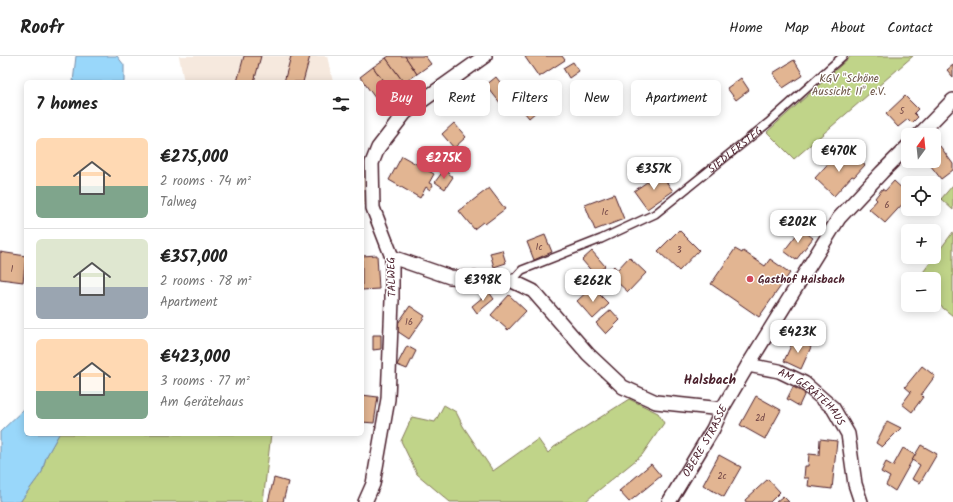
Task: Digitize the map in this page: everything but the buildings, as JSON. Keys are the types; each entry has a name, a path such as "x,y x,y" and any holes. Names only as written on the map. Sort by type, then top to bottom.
{"street":[{"name":"TALWEG","path":"365,502 374,478 388,399 392,300 392,257 373,208 372,163 378,148 405,113 485,56"},
{"path":"926,128 953,100"},
{"name":"OBERE STRASSE","path":"669,502 713,429 722,409 748,365 839,218 901,153"},
{"path":"392,257 450,277 512,281 533,291 588,354 623,387 656,402 722,409"},
{"name":"AM GERÄTEHAUS","path":"748,365 779,371 798,380 833,408 848,434 856,484 861,502"}],"lane":[{"name":"SIEDLERSTEG","path":"512,281 522,270 601,239 656,214 768,123 843,56"}],"shaded area":[{"path":"179,56 327,56 333,80 184,80"},
{"path":"364,166 372,176 373,208 364,206"}],"green space":[{"name":"KGV \"Schöne Aussicht II\" e.V.","path":"851,56 913,56 794,159 767,132"},
{"path":"953,185 953,210 941,199"},
{"path":"953,232 953,316 941,307 941,272 923,272 929,264 941,264 941,248"},
{"path":"629,399 658,413 664,423 642,455 585,502 450,502 417,474 401,441 412,417 435,422 444,405 456,412 463,426 493,471 538,439 548,453 554,447"},
{"path":"58,436 271,436 263,502 20,502 42,472 46,457"}],"water":[{"path":"76,56 117,56 124,65 124,80 73,80"},
{"path":"24,409 24,436 58,436 46,457 42,472 20,502 0,502 0,432"}],"place":[{"name":"Gasthof Halsbach","path":"750,279"}],"district":[{"name":"Halsbach","path":"710,379"}]}
